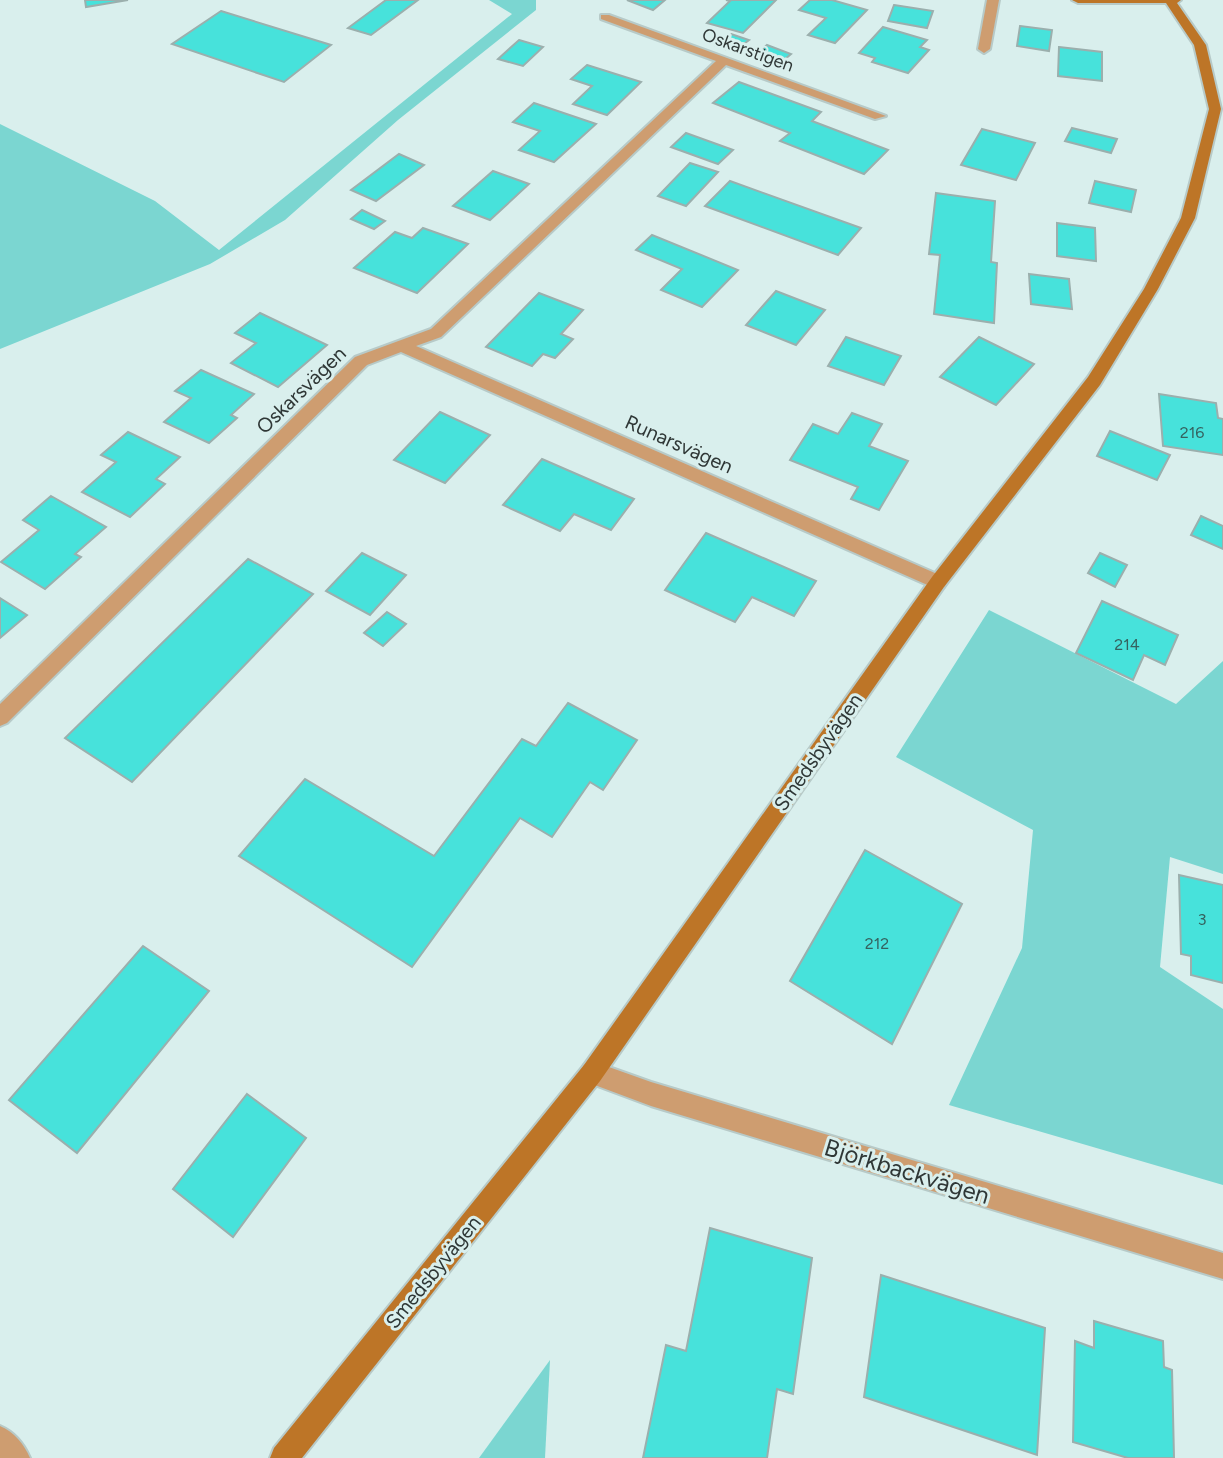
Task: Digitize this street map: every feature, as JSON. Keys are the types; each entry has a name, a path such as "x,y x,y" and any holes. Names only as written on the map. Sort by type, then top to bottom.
{"main road":[{"path":"1078,0 1172,0"},
{"name":"Smedsbyvägen","path":"284,1458 592,1073 938,582 1094,381 1151,289 1188,218 1219,110 1200,45 1172,0"}],"street":[{"path":"984,49 993,0"},
{"name":"Oskarstigen","path":"605,17 880,116"},
{"name":"Oskarsvägen","path":"0,717 361,361 436,333 723,61"},
{"name":"Runarsvägen","path":"402,346 938,582"},
{"name":"Björkbackvägen","path":"592,1073 660,1097 1223,1266"},
{"path":"0,1440 16,1458"}],"shaded area":[{"path":"489,0 536,0 536,10 398,120 285,220 210,264 0,349 0,124 155,201 219,250 512,14"},
{"path":"989,610 1176,704 1223,661 1223,874 1170,857 1160,967 1223,1009 1223,1185 949,1105 1022,948 1033,830 896,757"},
{"path":"550,1360 545,1458 479,1458"}],"building":[{"path":"85,0 128,0 86,7"},
{"path":"386,0 418,0 371,35 348,28"},
{"path":"627,0 665,0 653,10"},
{"path":"726,0 776,0 743,33 707,23 730,1"},
{"path":"810,0 832,0 867,10 835,43 808,35 826,18 799,10"},
{"path":"894,5 933,11 927,28 888,21"},
{"path":"221,11 331,45 284,82 172,44"},
{"path":"1020,26 1052,30 1049,51 1017,46"},
{"path":"883,27 927,40 920,47 929,50 908,73 872,62 875,58 859,53"},
{"path":"731,34 749,40 733,52 716,46"},
{"path":"519,40 543,47 523,66 498,59"},
{"path":"767,45 791,54 778,65 753,57"},
{"path":"1059,47 1102,52 1102,81 1058,76"},
{"path":"587,65 641,82 607,115 573,104 592,86 571,79"},
{"path":"739,82 821,112 812,121 888,150 864,174 780,141 790,133 713,103"},
{"path":"534,103 596,124 554,162 519,150 540,131 513,122"},
{"path":"1072,128 1117,139 1111,153 1065,141"},
{"path":"982,129 1035,143 1016,180 961,165"},
{"path":"686,133 733,150 718,164 671,147"},
{"path":"399,154 424,165 376,201 351,190"},
{"path":"690,163 718,172 686,206 658,196"},
{"path":"493,171 529,184 490,220 453,206"},
{"path":"730,181 861,228 838,255 705,206"},
{"path":"1095,181 1136,190 1131,212 1089,203"},
{"path":"936,193 995,201 991,262 997,263 994,323 934,314 940,255 929,254"},
{"path":"362,210 385,221 374,229 351,219"},
{"path":"1057,223 1095,228 1096,261 1057,256"},
{"path":"423,228 468,244 417,293 354,268 395,232 412,238"},
{"path":"652,235 738,270 702,307 661,290 682,269 636,250"},
{"path":"1029,274 1069,279 1072,309 1031,304"},
{"path":"776,291 825,310 796,345 746,325"},
{"path":"539,293 583,310 561,334 573,339 555,358 543,354 532,366 486,347"},
{"path":"260,313 327,345 278,387 231,363 256,343 235,333"},
{"path":"846,337 901,356 884,385 828,366"},
{"path":"979,337 1034,364 996,405 940,377"},
{"path":"201,370 254,394 231,415 237,418 209,443 164,422 191,398 175,391"},
{"path":"1159,394 1216,403 1218,418 1223,419 1223,455 1163,446"},
{"path":"440,412 490,435 445,483 394,460"},
{"path":"852,413 882,424 869,446 908,461 879,510 851,499 858,487 790,460 813,424 838,434"},
{"path":"1110,431 1170,455 1157,480 1097,456"},
{"path":"128,432 180,457 156,479 165,484 130,517 82,492 116,462 101,455"},
{"path":"542,459 634,499 611,530 574,514 560,531 503,505"},
{"path":"51,496 106,527 75,554 81,557 45,589 1,562 39,530 23,520"},
{"path":"1201,516 1223,526 1223,549 1191,535"},
{"path":"706,533 816,581 794,616 752,597 735,622 665,590"},
{"path":"362,553 406,575 370,615 326,591"},
{"path":"1100,553 1127,565 1115,587 1088,573"},
{"path":"248,559 313,594 132,782 65,738"},
{"path":"0,598 27,615 0,638"},
{"path":"1102,601 1178,635 1165,665 1144,655 1133,680 1076,653"},
{"path":"387,612 406,624 383,646 364,633"},
{"path":"568,703 637,740 603,790 590,782 552,837 520,818 412,967 239,856 305,779 434,856 522,739 536,746"},
{"path":"865,850 962,904 892,1044 790,981"},
{"path":"1179,875 1223,885 1223,983 1191,975 1191,956 1181,954"},
{"path":"143,946 209,991 77,1153 9,1100"},
{"path":"247,1094 306,1138 233,1237 173,1189"},
{"path":"710,1228 812,1258 793,1394 777,1389 767,1458 643,1458 666,1345 686,1351"},
{"path":"881,1275 1045,1328 1037,1455 864,1397"},
{"path":"1094,1321 1163,1341 1164,1367 1172,1370 1174,1458 1128,1458 1073,1442 1075,1341 1094,1348"}]}
